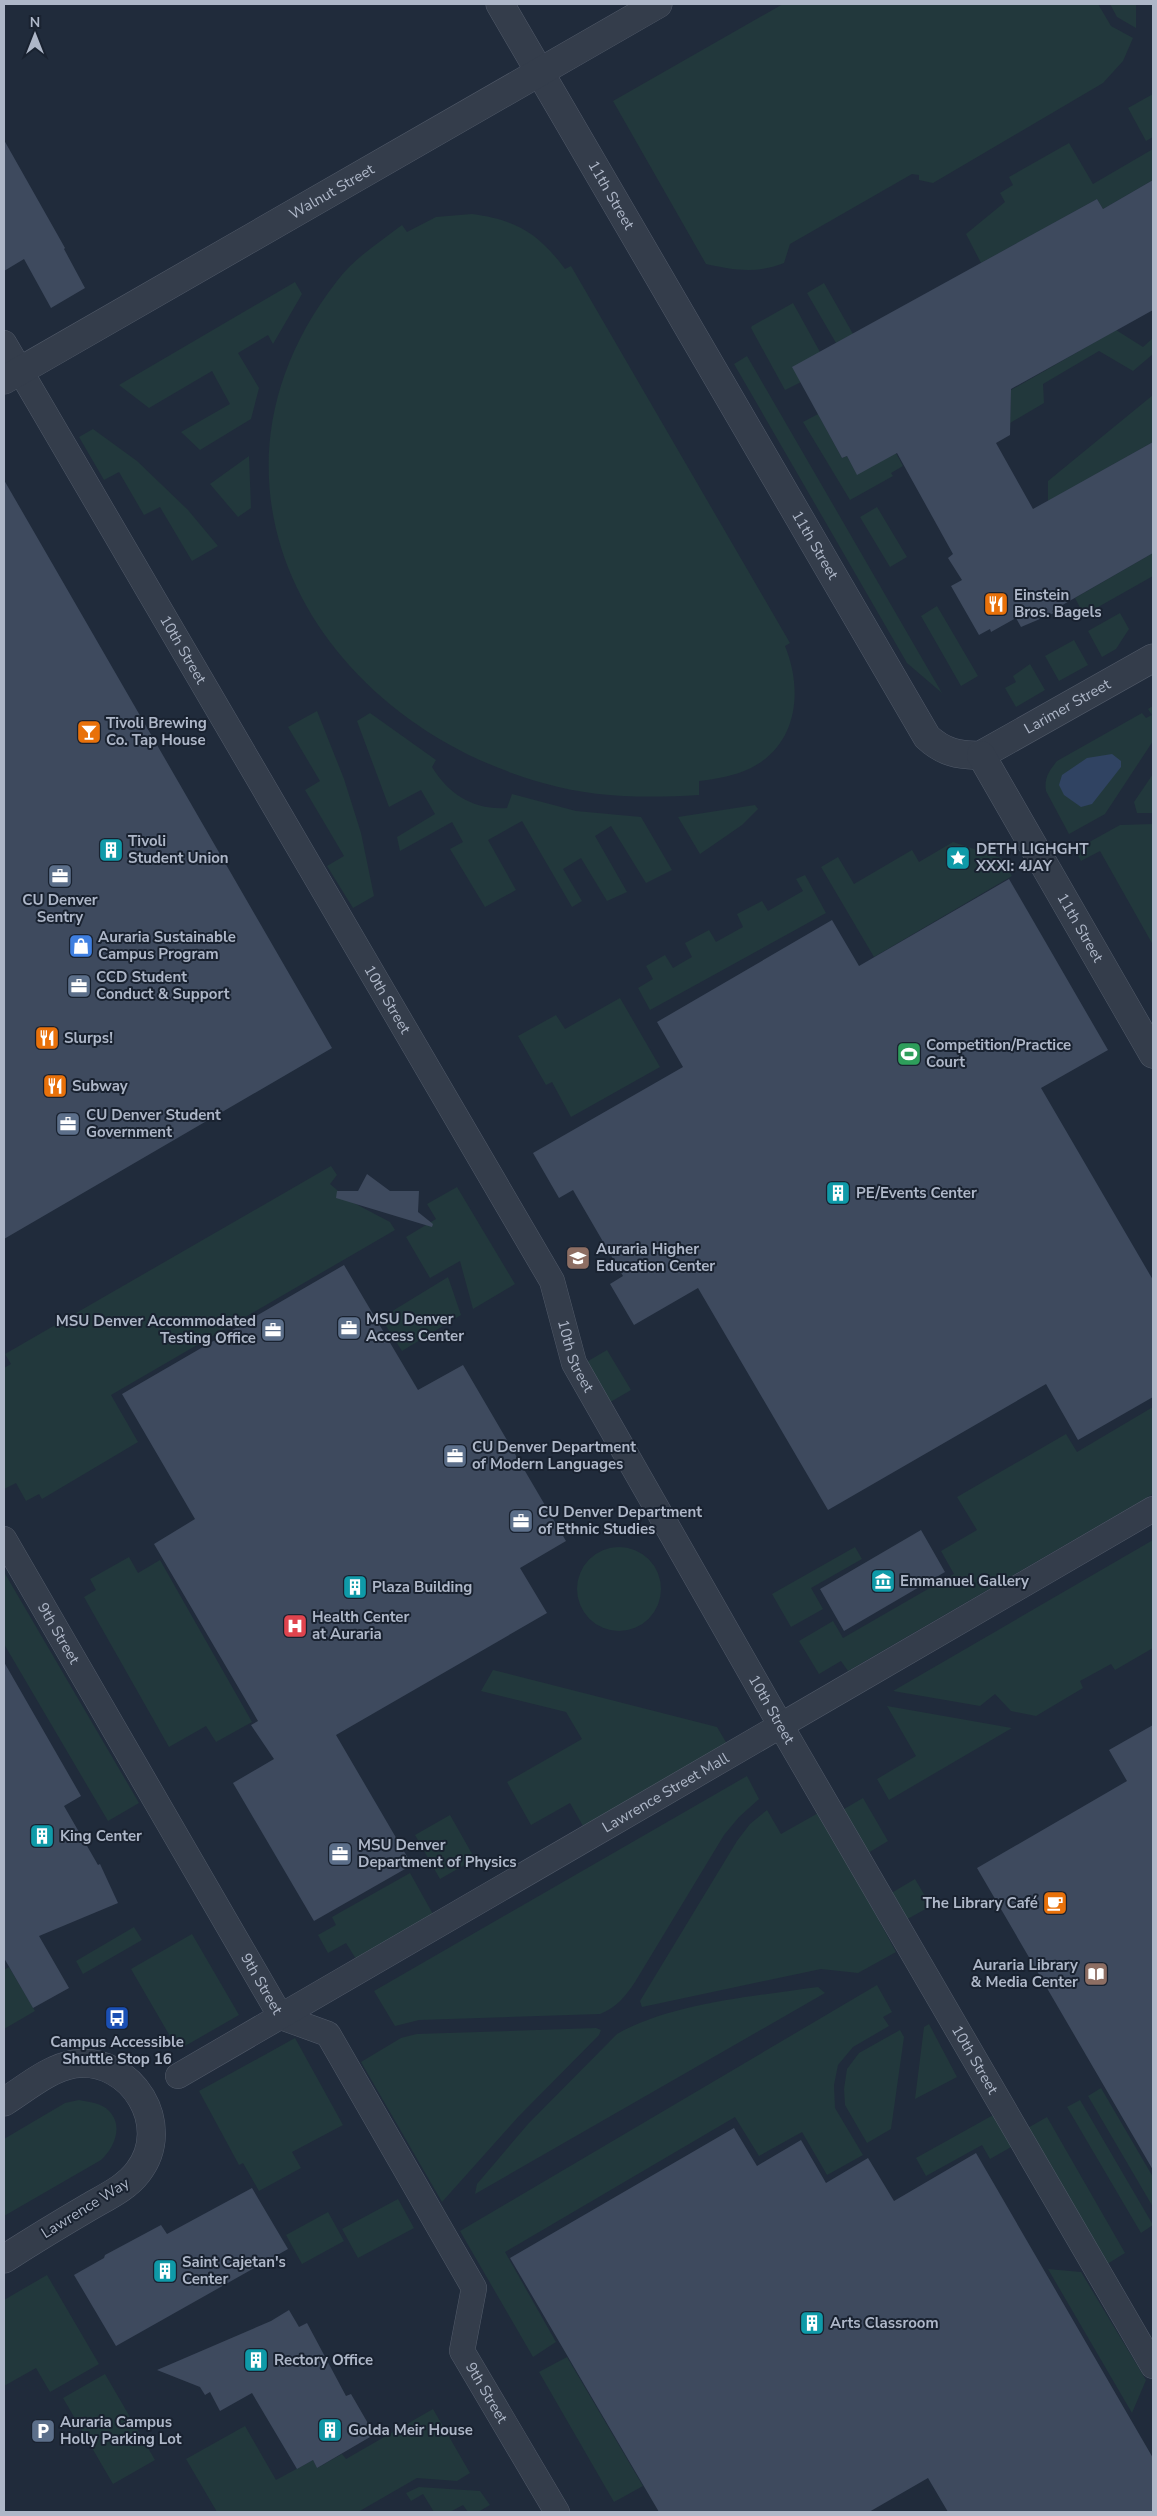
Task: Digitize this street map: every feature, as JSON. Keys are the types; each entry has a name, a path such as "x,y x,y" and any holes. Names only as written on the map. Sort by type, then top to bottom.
{"street":[{"name":"11th Street","path":"500,4 922,731 937,746 950,752 963,755 980,755 1153,1054"},
{"name":"Walnut Street","path":"12,376 658,4"},
{"name":"10th Street","path":"4,343 12,376 552,1281 574,1363 781,1726 1153,2366"},
{"name":"Larimer Street","path":"980,755 1153,658"},
{"name":"Lawrence Street Mall","path":"178,2076 1153,1509"},
{"name":"9th Street","path":"4,1539 281,2017 328,2034 474,2288 462,2351 557,2512"},
{"name":"Lawrence Way","path":"4,2102 59,2068 73,2064 88,2064 104,2067 119,2073 136,2088 147,2106 152,2129 149,2151 145,2162 126,2185 4,2258"}],"green space":[{"path":"783,4 1098,4 1111,26 1133,38 1123,61 1103,83 933,183 919,180 919,175 912,174 790,244 784,263 755,270 726,268 706,264 613,101"},
{"path":"1110,4 1136,4 1136,28 1117,17"},
{"path":"1153,94 1153,137 1146,141 1128,108"},
{"path":"1069,143 1093,184 1153,149 1153,180 1103,209 1097,199 981,263 966,234 1005,202 1000,193 1013,185 1009,177"},
{"path":"472,214 502,220 525,230 536,237 565,269 571,266 790,643 785,646 791,663 795,698 787,730 779,745 767,758 751,768 725,777 699,781 699,795 620,796 581,792 543,783 463,752 393,707 337,650 296,585 273,513 270,437 291,359 337,281 351,265 368,251 402,225 407,232 436,217"},
{"path":"295,282 302,294 273,344 268,335 238,353 259,388 251,419 200,450 181,432 230,404 212,371 149,408 119,385"},
{"path":"824,283 853,334 836,343 807,293"},
{"path":"793,303 820,352 801,382 785,390 751,328"},
{"path":"1116,330 1143,347 1153,338 1153,354 1133,371 1099,351 1043,384 1044,403 1010,423 1011,390"},
{"path":"747,356 942,693 907,663 734,364"},
{"path":"1153,395 1153,442 1048,501 1048,481"},
{"path":"818,414 842,458 847,456 857,474 896,453 903,466 891,473 893,476 850,500 803,422"},
{"path":"93,429 137,461 188,510 218,546 192,561 160,507 144,515 119,472 104,480 79,437"},
{"path":"249,456 251,508 238,517 210,484"},
{"path":"877,507 907,557 890,567 860,517"},
{"path":"1153,553 1153,576 1084,615 1075,598"},
{"path":"937,606 978,676 961,686 921,616"},
{"path":"1120,613 1129,629 1116,649 1102,657 1088,631"},
{"path":"1074,640 1088,665 1059,681 1045,656"},
{"path":"1030,664 1045,690 1016,707 1005,688 1016,682 1013,676"},
{"path":"1153,706 1153,741 1105,814 1069,834 1046,791 1046,778 1052,768 1057,761 1142,713 1146,718 1152,715 1148,709"},
{"path":"317,711 344,779 361,833 374,896 353,908 327,866 344,856 305,790 320,781 288,727"},
{"path":"370,713 436,760 432,767 446,786 463,799 484,806 507,808 512,794 576,811 641,817 672,870 646,883 611,826 595,836 627,892 607,901 581,858 563,869 582,901 572,907 522,821 488,840 516,890 485,907 450,849 463,842 452,822 400,851 397,837 435,814 421,790 389,807 357,721"},
{"path":"1153,774 1153,813 1137,813 1134,802"},
{"path":"755,805 758,809 742,825 700,854 678,817"},
{"path":"1153,824 1153,945 1100,851 1081,861 1075,850 1120,825"},
{"path":"953,842 1001,858 1012,876 874,957 821,867 838,857 854,884 912,850 919,862"},
{"path":"805,875 826,913 650,1010 638,988 653,979 646,966 665,955 673,968 692,957 685,943 709,930 716,942 743,927 737,914 762,901 768,911 803,891 796,879"},
{"path":"620,998 660,1067 571,1117 552,1082 546,1085 518,1036 556,1015 565,1029"},
{"path":"331,1166 337,1175 330,1184 350,1201 390,1222 395,1230 111,1395 138,1442 42,1499 39,1494 26,1501 16,1483 4,1489 4,1368 11,1364 5,1354"},
{"path":"457,1187 515,1284 473,1309 460,1261 430,1278 406,1237 436,1219 427,1204"},
{"path":"448,1277 461,1315 402,1351 381,1318"},
{"path":"607,1350 631,1390 607,1404 583,1364"},
{"path":"1153,1407 1153,1494 848,1671 841,1661 819,1674 799,1641 833,1621 843,1638 954,1574 941,1551 977,1530 957,1497 1066,1434 1077,1452"},
{"path":"1153,1540 1153,1648 1115,1670 1111,1664 1080,1681 1083,1688 1036,1716 1011,1711 995,1694 980,1706 893,1691"},
{"path":"619,1547 642,1554 654,1566 661,1589 654,1612 642,1624 619,1631 596,1624 584,1612 577,1589 584,1566 596,1554"},
{"path":"855,1547 862,1559 811,1588 823,1609 791,1627 772,1594"},
{"path":"129,1557 138,1573 160,1560 252,1722 216,1742 206,1726 169,1747 84,1597 96,1590 90,1579"},
{"path":"4,1572 139,1803 108,1821 4,1644"},
{"path":"493,1670 717,1727 727,1744 583,1826 570,1803 531,1825 507,1782 582,1739 566,1712 481,1691"},
{"path":"887,1706 1012,1728 889,1800 877,1779 916,1756"},
{"path":"747,1776 759,1799 739,1817 724,1835 635,1982 616,2005 600,2014 419,2020 395,2026 374,1991"},
{"path":"863,1798 888,1841 863,1856 839,1812"},
{"path":"767,1810 781,1834 820,1812 896,1952 858,1973 821,1969 642,2007 640,2001 737,1841 750,1824"},
{"path":"450,1815 475,1859 440,1879 415,1835"},
{"path":"410,1873 434,1916 356,1959 346,1943 328,1953 318,1935 336,1925 332,1917"},
{"path":"915,1879 931,1906 902,1922 888,1895"},
{"path":"134,1927 142,1940 83,1974 76,1961"},
{"path":"192,1934 239,2015 178,2050 131,1969"},
{"path":"9,1967 35,2011 4,2029 4,1970"},
{"path":"877,1985 892,2012 883,2017 889,2026 853,2047 838,2065 834,2085 835,2108 863,2155 827,2175 802,2132 759,2156 735,2117 505,2252 556,2342 533,2357 460,2231"},
{"path":"818,1987 825,1993 475,2194 477,2184 528,2124 617,2034 639,2023 688,2008 715,2002"},
{"path":"929,2024 957,2077 915,2099 924,2027"},
{"path":"596,2028 601,2030 599,2035 518,2117 442,2202 361,2062 401,2038 417,2034"},
{"path":"900,2030 904,2037 891,2129 867,2143 845,2105 844,2089 847,2069 859,2053"},
{"path":"295,2038 343,2125 292,2152 301,2168 259,2191 243,2163 239,2165 199,2091"},
{"path":"1101,2088 1153,2177 1153,2207 1088,2096"},
{"path":"79,2100 103,2106 113,2117 116,2123 116,2137 110,2149 101,2160 4,2216 4,2139 65,2103"},
{"path":"1080,2100 1153,2225 1141,2233 1067,2107"},
{"path":"995,2114 1013,2146 990,2159 982,2145 926,2176 916,2158"},
{"path":"1047,2117 1125,2253 1104,2266 1026,2129"},
{"path":"398,2199 414,2228 358,2258 342,2229"},
{"path":"328,2212 344,2241 302,2264 286,2235"},
{"path":"1048,2269 1081,2272 1146,2380 1132,2413"},
{"path":"47,2275 99,2364 50,2392 36,2368 4,2386 4,2300"},
{"path":"567,2357 643,2486 614,2502 539,2372"},
{"path":"105,2374 155,2460 113,2484 63,2398"},
{"path":"433,2409 470,2473 457,2481 417,2478 358,2512 217,2512 186,2459 245,2426 276,2480 313,2460 317,2468 342,2454 346,2459"},
{"path":"419,2487 480,2491 490,2505 478,2512 468,2512 463,2505 450,2512 434,2512 423,2494 411,2501 406,2493"}],"water":[{"path":"1112,754 1121,761 1121,767 1092,804 1081,807 1064,795 1059,785 1062,775 1087,758"}],"building":[{"path":"4,140 65,248 85,288 51,308 24,259 4,271"},
{"path":"1153,180 1153,310 1011,389 1010,435 996,443 1033,509 1153,442 1153,553 1052,611 1054,613 1021,627 1016,618 991,632 990,629 979,635 951,586 962,580 948,558 953,554 897,453 857,475 847,456 842,458 792,367 1097,199 1103,209"},
{"name":"Tivoli Student Union","path":"4,480 332,1048 4,1239"},
{"name":"PE/Events Center","path":"1009,879 1108,1050 1041,1088 1153,1280 1153,1397 1078,1440 1046,1384 828,1510 698,1288 634,1325 610,1284 623,1276 573,1190 559,1198 533,1153 683,1067 657,1022 832,920 859,966"},
{"path":"367,1174 390,1191 419,1191 418,1212 433,1224 432,1227 336,1198 337,1191 358,1191"},
{"name":"Plaza Building","path":"344,1265 418,1390 463,1365 566,1541 520,1568 547,1613 336,1735 412,1865 314,1921 233,1783 274,1759 251,1725 258,1721 154,1544 195,1519 122,1394"},
{"name":"Emmanuel Gallery","path":"921,1530 945,1572 844,1631 820,1589"},
{"name":"King Center","path":"4,1662 81,1796 64,1806 98,1865 100,1864 118,1903 39,1936 69,1988 33,2008 4,1958"},
{"name":"Auraria Library & Media Center","path":"1153,1725 1153,2170 977,1868 1127,1781 1109,1750"},
{"name":"Arts Classroom","path":"734,2128 757,2166 801,2140 826,2183 868,2158 894,2201 976,2153 1153,2458 1153,2512 948,2512 928,2478 869,2512 659,2512 510,2258"},
{"name":"Saint Cajetan's Center","path":"252,2188 288,2249 116,2346 74,2275 104,2258 105,2255 161,2225 167,2234"},
{"path":"289,2310 299,2327 307,2323 346,2396 351,2394 373,2432 369,2434 370,2437 317,2468 313,2460 297,2469 252,2393 220,2411 210,2392 205,2395 200,2387 157,2370 271,2321"}],"place":[{"name":"Einstein Bros. Bagels","path":"996,604"},
{"name":"Tivoli Brewing Co. Tap House","path":"89,732"},
{"name":"Tivoli Student Union","path":"111,850"},
{"name":"DETH LIGHGHT XXXI: 4JAY","path":"958,858"},
{"name":"CU Denver Sentry","path":"60,876"},
{"name":"Auraria Sustainable Campus Program","path":"81,946"},
{"name":"CCD Student Conduct & Support","path":"79,986"},
{"name":"Slurps!","path":"47,1038"},
{"name":"Competition/Practice Court","path":"909,1054"},
{"name":"Subway","path":"55,1086"},
{"name":"CU Denver Student Government","path":"68,1124"},
{"name":"PE/Events Center","path":"838,1193"},
{"name":"Auraria Higher Education Center","path":"578,1258"},
{"name":"MSU Denver Access Center","path":"349,1328"},
{"name":"MSU Denver Accommodated Testing Office","path":"273,1330"},
{"name":"CU Denver Department of Modern Languages","path":"455,1456"},
{"name":"CU Denver Department of Ethnic Studies","path":"521,1521"},
{"name":"Emmanuel Gallery","path":"883,1581"},
{"name":"Plaza Building","path":"355,1587"},
{"name":"Health Center at Auraria","path":"295,1626"},
{"name":"King Center","path":"42,1836"},
{"name":"MSU Denver Department of Physics","path":"340,1854"},
{"name":"The Library Café","path":"1055,1903"},
{"name":"Auraria Library & Media Center","path":"1096,1974"},
{"name":"Campus Accessible Shuttle Stop 16","path":"117,2018"},
{"name":"Saint Cajetan's Center","path":"165,2271"},
{"name":"Arts Classroom","path":"812,2323"},
{"name":"Rectory Office","path":"256,2360"},
{"name":"Golda Meir House","path":"330,2430"},
{"name":"Auraria Campus Holly Parking Lot","path":"43,2431"}]}
